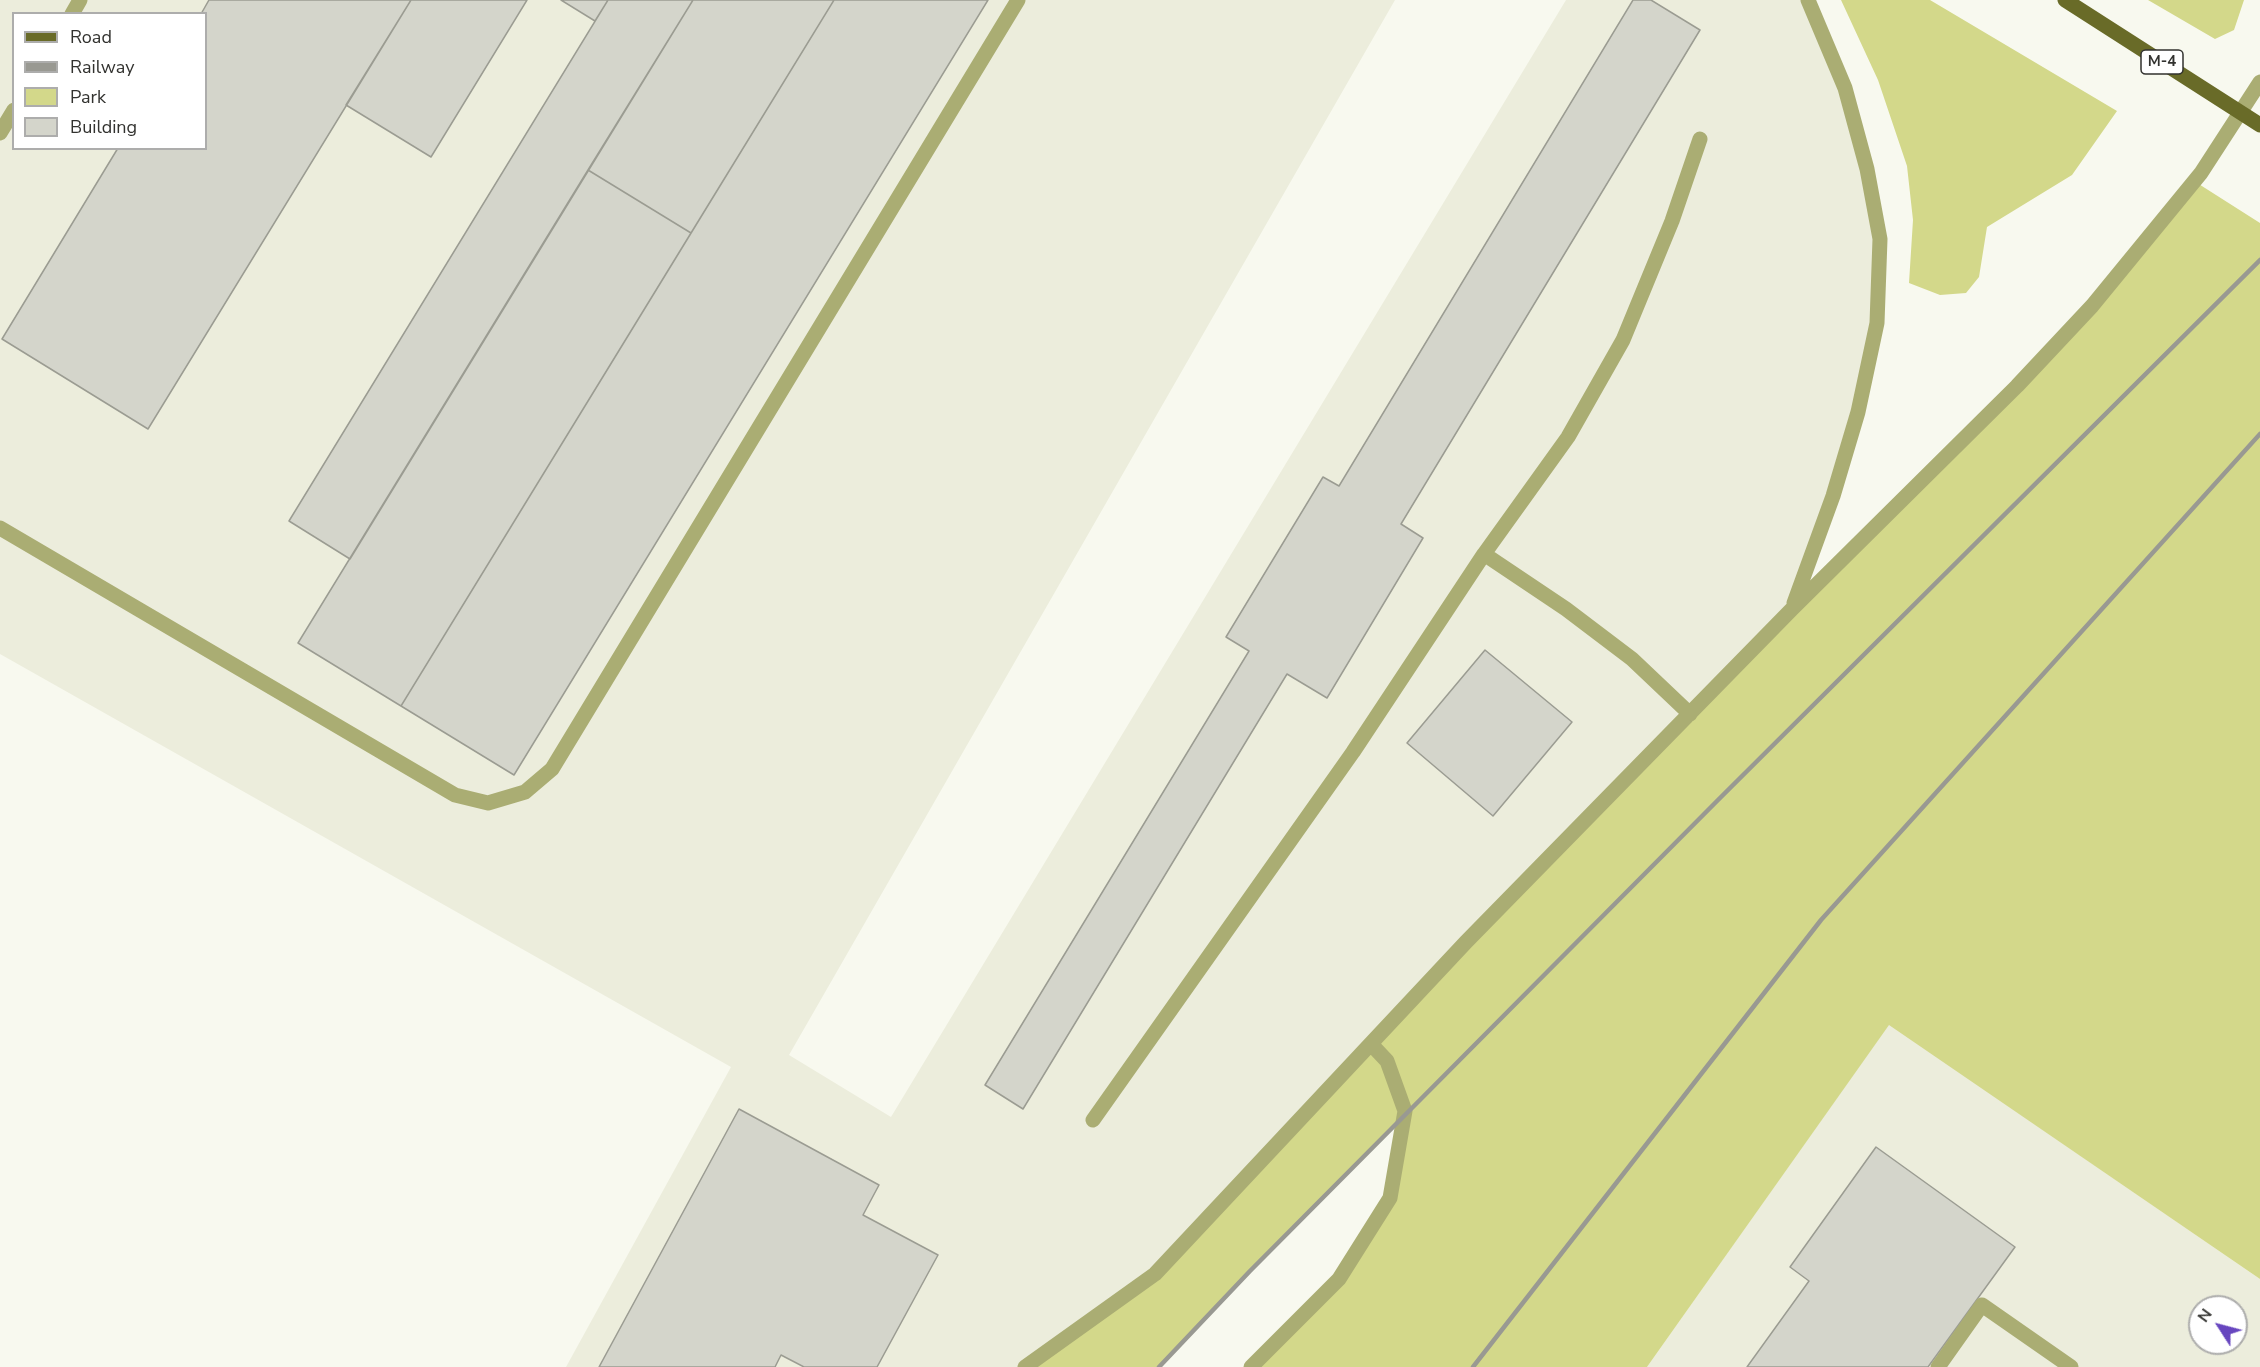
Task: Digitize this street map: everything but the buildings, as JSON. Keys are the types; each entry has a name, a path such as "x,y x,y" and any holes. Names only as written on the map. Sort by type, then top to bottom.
{"main road":[{"name":"M-4","path":"2065,0 2260,124"}],"lane":[{"path":"0,528 455,795 488,803 525,792 552,770 1018,0"},
{"path":"1791,609 1833,496 1858,412 1877,323 1880,239 1867,169 1845,88 1808,0"},
{"path":"1026,1367 1155,1274 1474,934 1791,609 2017,386 2092,306 2201,172 2260,82"},
{"path":"0,133 12,113"},
{"path":"1092,1120 1346,762 1484,554 1568,437 1623,340 1672,221 1700,139"},
{"path":"1484,554 1566,609 1632,659 1690,714"},
{"path":"1251,1367 1339,1279 1390,1197 1405,1111 1387,1062 1371,1044"},
{"path":"1938,1367 1982,1305 2071,1367"}],"shaded area":[{"path":"0,0 1395,0 789,1055 891,1117 1566,0 1808,0 1845,88 1880,239 1877,323 1792,609 1155,1274 1025,1367 566,1367 731,1067 0,654"},
{"path":"1889,1024 2260,1279 2260,1367 1647,1367"}],"green space":[{"path":"1841,0 1930,0 2117,111 2072,175 1987,227 1979,277 1966,293 1940,295 1909,283 1913,220 1907,166 1878,80"},
{"path":"2148,0 2244,0 2234,30 2215,39"},
{"path":"2194,181 2260,223 2260,1279 1889,1025 1647,1367 1251,1367 1339,1279 1390,1198 1403,1117 1250,1271 1159,1367 1026,1367 1155,1274 1466,942 2017,386"}],"railway":[{"path":"1159,1367 1250,1271 1718,800 2260,260"},
{"path":"1473,1367 1821,920 2260,434"}]}
